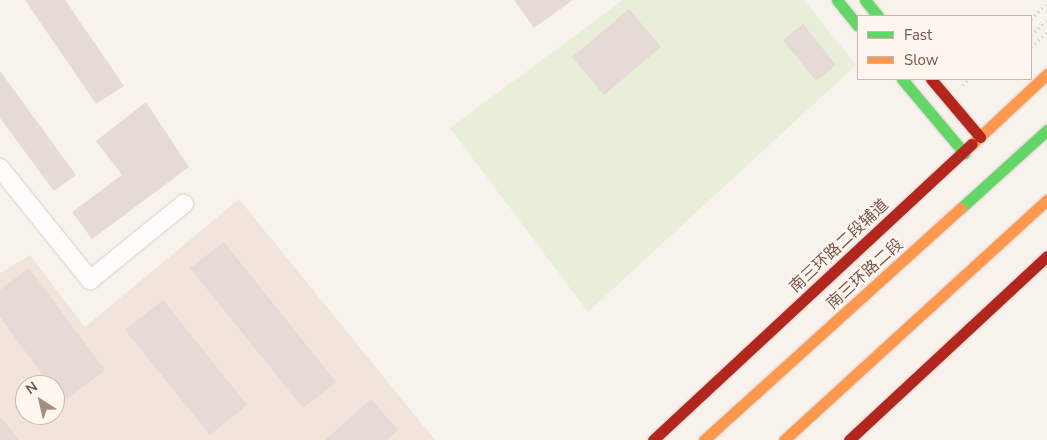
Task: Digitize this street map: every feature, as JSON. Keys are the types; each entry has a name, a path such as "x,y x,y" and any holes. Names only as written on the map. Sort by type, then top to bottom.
{"main road":[{"path":"836,0 857,25"},
{"path":"865,0 877,15"},
{"name":"南三环路二段辅道","path":"653,440 1047,74"},
{"path":"903,80 964,153"},
{"path":"932,80 980,137"},
{"name":"南三环路二段","path":"704,440 968,204 1047,130"},
{"path":"784,440 1047,200"},
{"path":"849,440 1046,261"}],"street":[{"path":"0,168 90,280 184,204"}],"path":[{"path":"1032,18 1047,3"},
{"path":"1032,34 1047,20"},
{"path":"1032,46 1047,32"}],"shaded area":[{"path":"239,199 435,440 0,440 0,273 30,255 85,327"}],"green space":[{"path":"623,0 804,0 856,65 588,312 450,128"}],"building":[{"path":"25,0 65,0 124,86 96,104"},
{"path":"514,0 573,0 534,28"},
{"path":"629,9 661,47 604,95 572,57"},
{"path":"803,24 836,65 816,81 783,40"},
{"path":"0,71 76,175 54,191 0,118"},
{"path":"146,102 189,167 92,239 72,212 122,175 96,141"},
{"path":"224,242 336,382 303,408 190,268"},
{"path":"29,268 105,370 65,400 65,375 43,375 0,317 0,290"},
{"path":"163,300 247,405 210,435 125,330"},
{"path":"371,399 398,430 387,440 325,440"},
{"path":"0,416 19,440 0,440"}],"traffic: fast":[{"path":"837,0 857,25"},
{"path":"865,0 877,15"},
{"path":"903,80 964,153"},
{"path":"961,208 1047,130"}],"traffic: slow":[{"path":"972,144 1047,74"},
{"path":"784,440 1047,200"},
{"path":"704,440 961,208"}],"traffic: jam":[{"path":"932,80 980,137"},
{"path":"653,440 972,144"},
{"path":"849,440 1047,256"}]}
